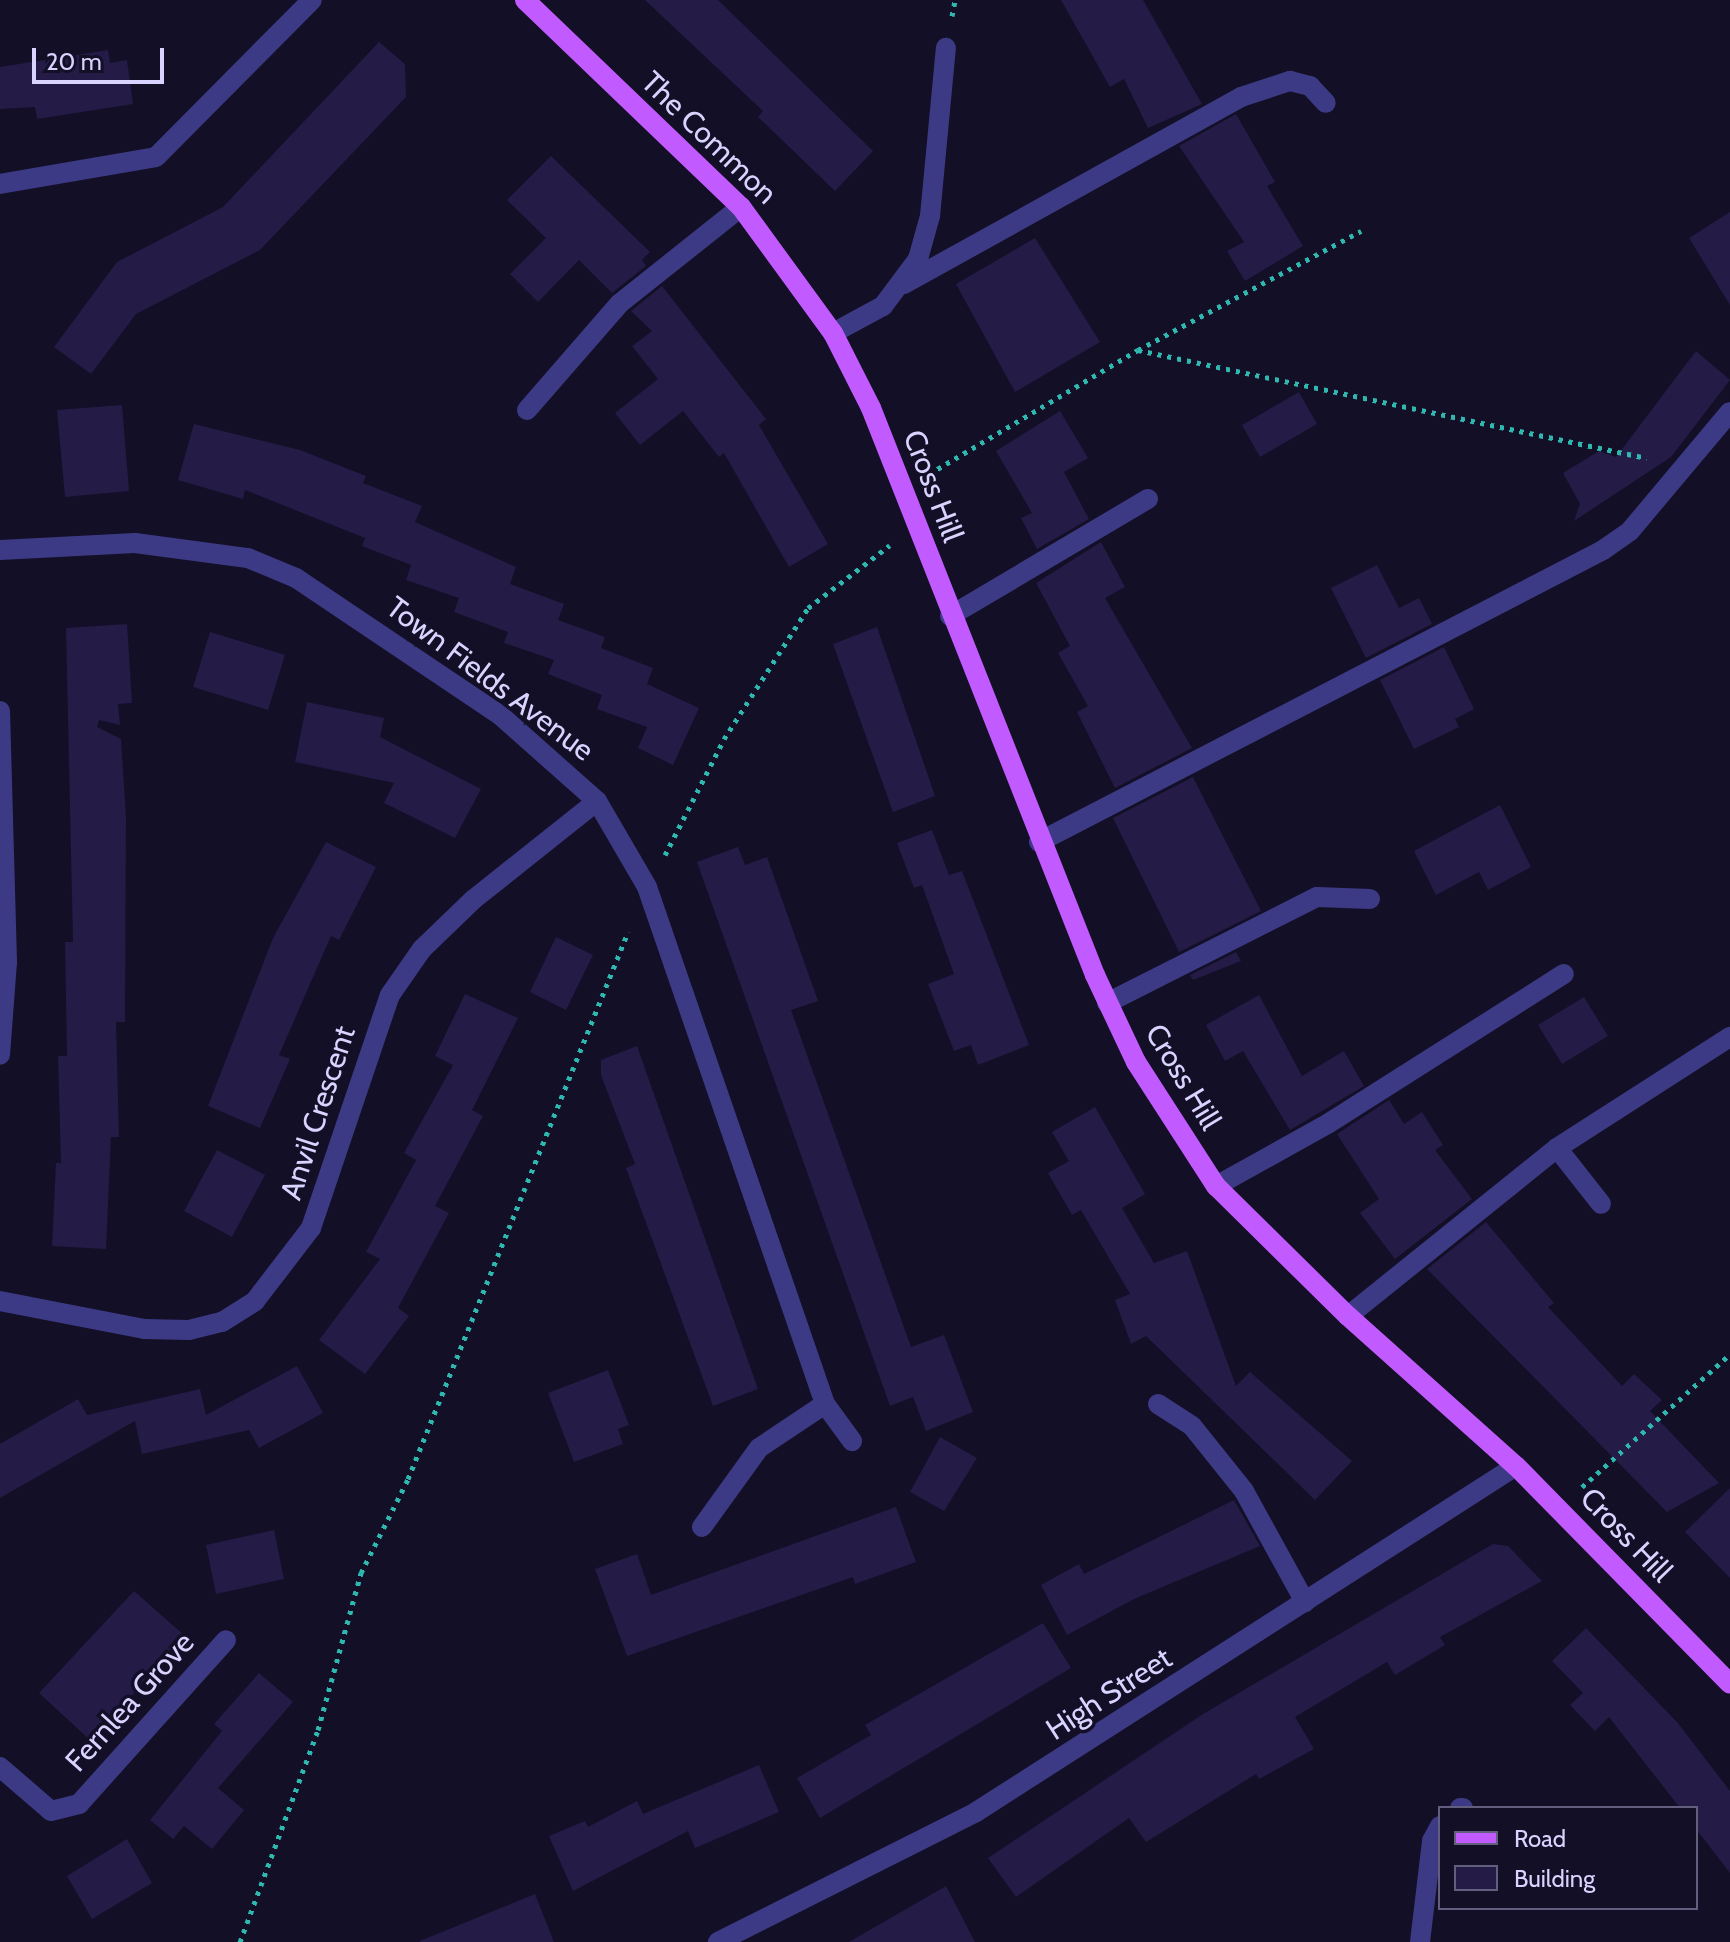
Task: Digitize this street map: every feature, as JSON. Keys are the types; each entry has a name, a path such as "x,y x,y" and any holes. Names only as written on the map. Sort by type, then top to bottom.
{"main road":[{"name":"The Common","path":"525,0 741,207 833,333"},
{"name":"Cross Hill","path":"833,333 904,489 917,530 1039,842 1107,1003 1136,1062 1216,1186 1348,1316 1516,1466 1730,1684"}],"street":[{"path":"0,184 156,157 312,0"},
{"path":"904,284 930,216 946,48"},
{"path":"833,333 883,306 904,284 1241,97 1290,81 1310,86 1326,103"},
{"path":"527,410 608,314 741,207"},
{"path":"1039,842 1603,550 1630,531 1730,412"},
{"path":"950,616 1148,499"},
{"name":"Town Fields Avenue","path":"0,550 135,543 248,558 296,578 500,715 597,801 647,887 825,1404 852,1441"},
{"path":"0,711 7,962 0,1055"},
{"name":"Anvil Crescent","path":"0,1301 144,1329 189,1330 222,1322 255,1301 311,1228 390,995 422,949 474,899 597,801"},
{"path":"1107,1003 1305,902 1341,894 1370,899"},
{"path":"1216,1186 1329,1123 1564,974"},
{"path":"1348,1316 1557,1148 1730,1037"},
{"path":"1557,1148 1601,1204"},
{"path":"702,1527 759,1448 825,1404"},
{"path":"1158,1404 1192,1426 1244,1491 1305,1602"},
{"name":"High Street","path":"718,1942 976,1812 1516,1466"},
{"name":"Fernlea Grove","path":"0,1767 51,1811 79,1804 226,1640"},
{"path":"1420,1942 1432,1841 1438,1830"}],"path":[{"path":"904,489 1138,350 1361,231"},
{"path":"1138,350 1685,466"},
{"path":"240,1942 318,1730 361,1573 408,1479 647,887 724,739 808,608 862,560 917,530"},
{"path":"1559,1509 1730,1354"}],"building":[{"path":"645,0 718,0 873,151 835,191 758,117 763,111"},
{"path":"1061,0 1143,0 1202,104 1148,128 1124,79 1110,87"},
{"path":"379,42 405,64 406,97 260,250 136,314 91,374 54,347 117,262 223,207"},
{"path":"108,50 110,63 127,60 133,104 37,119 35,107 0,109 0,67"},
{"path":"1236,114 1275,182 1267,186 1303,246 1245,281 1227,251 1244,242 1179,146"},
{"path":"551,156 650,252 642,260 646,266 612,293 579,260 538,302 510,274 546,238 507,200"},
{"path":"1730,212 1730,305 1689,238"},
{"path":"1035,238 1100,342 1015,392 956,284"},
{"path":"662,286 766,419 759,425 828,544 789,567 724,453 719,457 683,411 640,445 615,413 658,379 632,346 652,331 631,311"},
{"path":"1696,351 1730,380 1671,457 1574,521 1580,504 1563,473 1599,451 1616,457"},
{"path":"1299,392 1317,424 1260,457 1242,425"},
{"path":"122,405 129,491 65,497 57,410"},
{"path":"1060,411 1088,458 1064,472 1089,519 1037,549 1021,518 1032,513 996,451"},
{"path":"194,424 300,450 366,476 363,483 422,506 415,522 516,567 510,584 564,604 558,620 605,637 601,648 653,668 647,684 699,708 673,765 638,748 647,727 597,709 602,695 548,674 554,660 504,643 508,632 454,612 459,598 406,580 411,565 362,546 365,538 245,490 243,499 178,480"},
{"path":"1101,542 1125,587 1105,598 1192,748 1115,788 1077,712 1088,706 1058,653 1070,646 1036,583"},
{"path":"1377,565 1399,608 1419,598 1432,624 1366,658 1331,588"},
{"path":"127,624 132,703 118,704 120,725 99,720 97,727 121,739 126,816 125,1022 116,1022 119,1137 111,1137 106,1249 52,1246 56,1163 61,1163 58,1056 67,1056 65,942 73,942 66,628"},
{"path":"877,627 935,796 893,812 833,644"},
{"path":"210,632 285,655 268,710 193,687"},
{"path":"1444,647 1474,709 1455,719 1459,727 1414,749 1380,680"},
{"path":"307,702 384,718 380,737 481,789 455,838 384,803 394,783 295,762"},
{"path":"1193,777 1261,911 1179,952 1113,818"},
{"path":"1500,805 1531,867 1488,890 1479,872 1436,895 1414,851"},
{"path":"932,830 949,875 962,871 1029,1045 978,1065 971,1045 954,1051 928,984 954,974 922,885 914,888 897,843"},
{"path":"326,842 376,867 339,940 331,936 279,1055 290,1059 260,1128 208,1106 273,938"},
{"path":"738,847 745,865 767,857 818,1001 791,1010 911,1347 944,1335 973,1412 926,1431 913,1397 890,1406 697,862"},
{"path":"556,937 593,955 566,1010 530,992"},
{"path":"1236,952 1241,961 1193,980 1190,975"},
{"path":"465,994 518,1018 472,1110 483,1116 435,1206 449,1213 398,1308 409,1316 365,1374 319,1340 380,1259 366,1252 416,1160 404,1153 453,1065 435,1056"},
{"path":"1259,995 1302,1076 1344,1051 1364,1086 1290,1130 1243,1051 1225,1061 1206,1025"},
{"path":"1584,997 1608,1036 1562,1064 1538,1025"},
{"path":"637,1046 758,1389 713,1406 626,1168 635,1164 601,1075 601,1060"},
{"path":"1389,1100 1404,1124 1422,1112 1443,1145 1435,1150 1472,1199 1395,1259 1360,1213 1379,1199 1337,1134"},
{"path":"1095,1107 1145,1194 1122,1208 1154,1263 1187,1251 1236,1386 1250,1372 1352,1461 1315,1500 1146,1336 1131,1344 1115,1300 1130,1294 1081,1210 1072,1215 1048,1173 1069,1161 1052,1132"},
{"path":"217,1150 265,1175 232,1237 184,1211"},
{"path":"1486,1222 1554,1303 1548,1307 1622,1386 1634,1374 1662,1400 1650,1411 1719,1483 1667,1512 1427,1269"},
{"path":"297,1366 323,1413 259,1448 249,1430 142,1454 135,1421 0,1498 0,1444 78,1399 87,1415 200,1389 206,1415"},
{"path":"608,1370 629,1425 618,1429 623,1444 574,1462 548,1393"},
{"path":"940,1437 977,1458 944,1511 910,1492"},
{"path":"1730,1488 1730,1578 1685,1532"},
{"path":"1234,1500 1260,1546 1134,1599 1067,1635 1041,1585 1079,1564 1084,1574"},
{"path":"896,1507 916,1562 855,1584 853,1577 627,1656 595,1569 637,1554 651,1595"},
{"path":"274,1530 284,1579 216,1594 206,1545"},
{"path":"1493,1544 1508,1546 1542,1581 1440,1637 1445,1645 1395,1675 1387,1662 1295,1717 1314,1749 1259,1779 1256,1774 1146,1842 1129,1818 1016,1897 988,1858 1203,1714"},
{"path":"134,1591 185,1636 91,1741 39,1693"},
{"path":"1043,1623 1071,1668 820,1818 797,1778 871,1735 865,1725"},
{"path":"1586,1628 1677,1722 1730,1791 1730,1873 1698,1832 1698,1806 1678,1806 1609,1717 1595,1731 1570,1705 1583,1693 1552,1661"},
{"path":"259,1673 293,1702 218,1788 244,1810 212,1849 184,1826 173,1839 150,1820 222,1731 214,1724"},
{"path":"759,1765 779,1812 695,1848 688,1831 573,1891 549,1836 585,1821 588,1827 637,1801 643,1814"},
{"path":"127,1839 152,1883 92,1919 67,1876"},
{"path":"946,1886 975,1942 849,1942"},
{"path":"535,1894 554,1942 420,1942 420,1941"}]}
